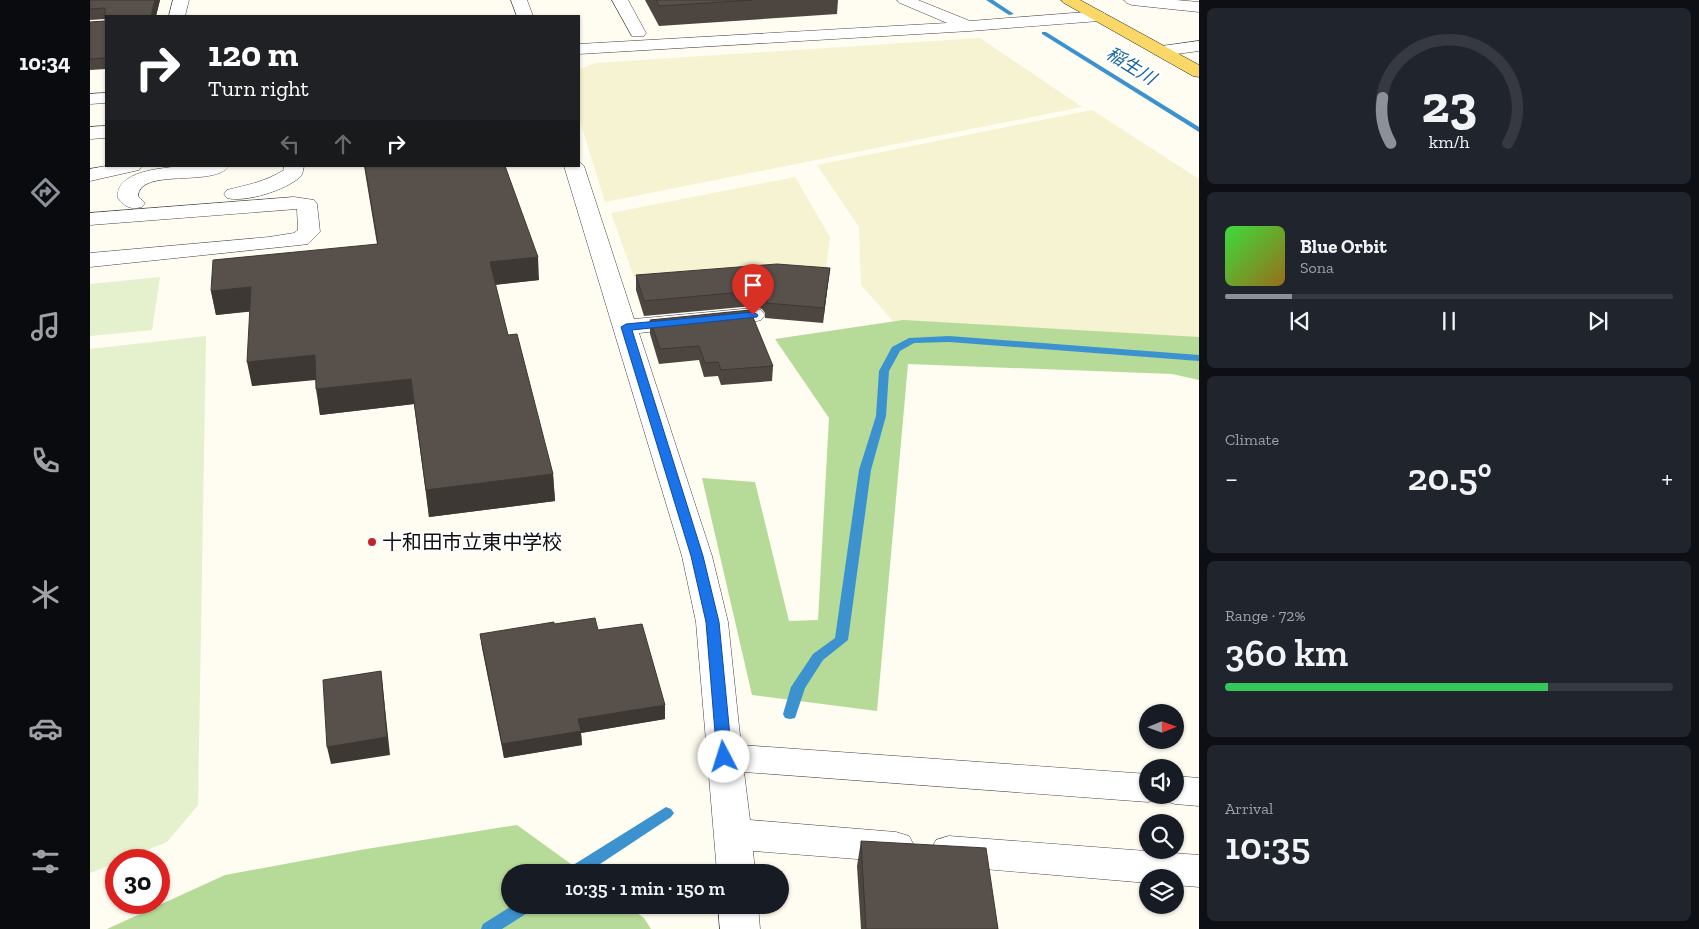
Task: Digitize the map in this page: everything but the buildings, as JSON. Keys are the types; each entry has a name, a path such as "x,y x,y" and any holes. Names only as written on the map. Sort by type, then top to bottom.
{"main road":[{"path":"1069,0 1199,72"}],"street":[{"path":"176,15 181,0"},
{"path":"519,0 525,15"},
{"path":"620,0 641,39"},
{"path":"906,0 970,26"},
{"path":"1132,0 1199,8"},
{"path":"580,49 641,39 873,32 1099,16"},
{"path":"1162,51 1199,46"},
{"path":"90,83 105,82"},
{"path":"90,99 105,98"},
{"path":"90,133 105,132"},
{"path":"90,175 127,167"},
{"path":"136,203 129,200 127,196 128,191 133,184 141,179 166,173 200,173 216,167"},
{"path":"90,207 201,199 257,191 279,183 293,173 294,167"},
{"path":"574,167 626,327 704,584 712,622 735,864"},
{"path":"90,260 186,252 300,239 309,232 307,204 222,209 151,232 147,227 130,225 112,230 99,238"},
{"path":"222,209 219,226 270,222 269,243"},
{"path":"90,219 190,220"},
{"path":"186,252 190,220"},
{"path":"626,327 753,315"},
{"path":"724,757 1139,787"},
{"path":"1184,791 1199,792"},
{"path":"733,834 1199,871"},
{"path":"739,914 740,929"}],"shaded area":[{"path":"980,38 1082,107 605,202 580,121 580,69 596,63"},
{"path":"1092,110 1199,179 1199,338 893,321 861,285 859,227 817,165"},
{"path":"795,177 830,237 826,269 635,280 611,213"}],"green space":[{"path":"160,277 152,330 90,336 90,284"},
{"path":"903,320 1199,337 1199,380 1172,374 908,364 877,711 752,695 702,478 755,482 789,621 818,620 829,418 775,339"},
{"path":"206,336 198,805 167,842 150,849 105,849 105,867 90,873 90,349"},
{"path":"517,825 571,864 501,864 501,914 638,914 644,918 651,929 107,929 140,914 170,914 170,900 225,875 360,850"}],"waterway":[{"name":"稲生川","path":"989,0 1011,14"},
{"name":"稲生川","path":"1044,33 1199,130"},
{"path":"790,714 798,687 818,657 841,640 865,470 881,416 884,371 896,349 912,340 949,339 1199,358"},
{"path":"588,864 666,813"},
{"path":"489,929 512,914"}],"place":[{"name":"十和田市立東中学校","path":"372,542"}],"route":[{"path":"724,757 712,622 697,556 626,327 753,315"}]}
